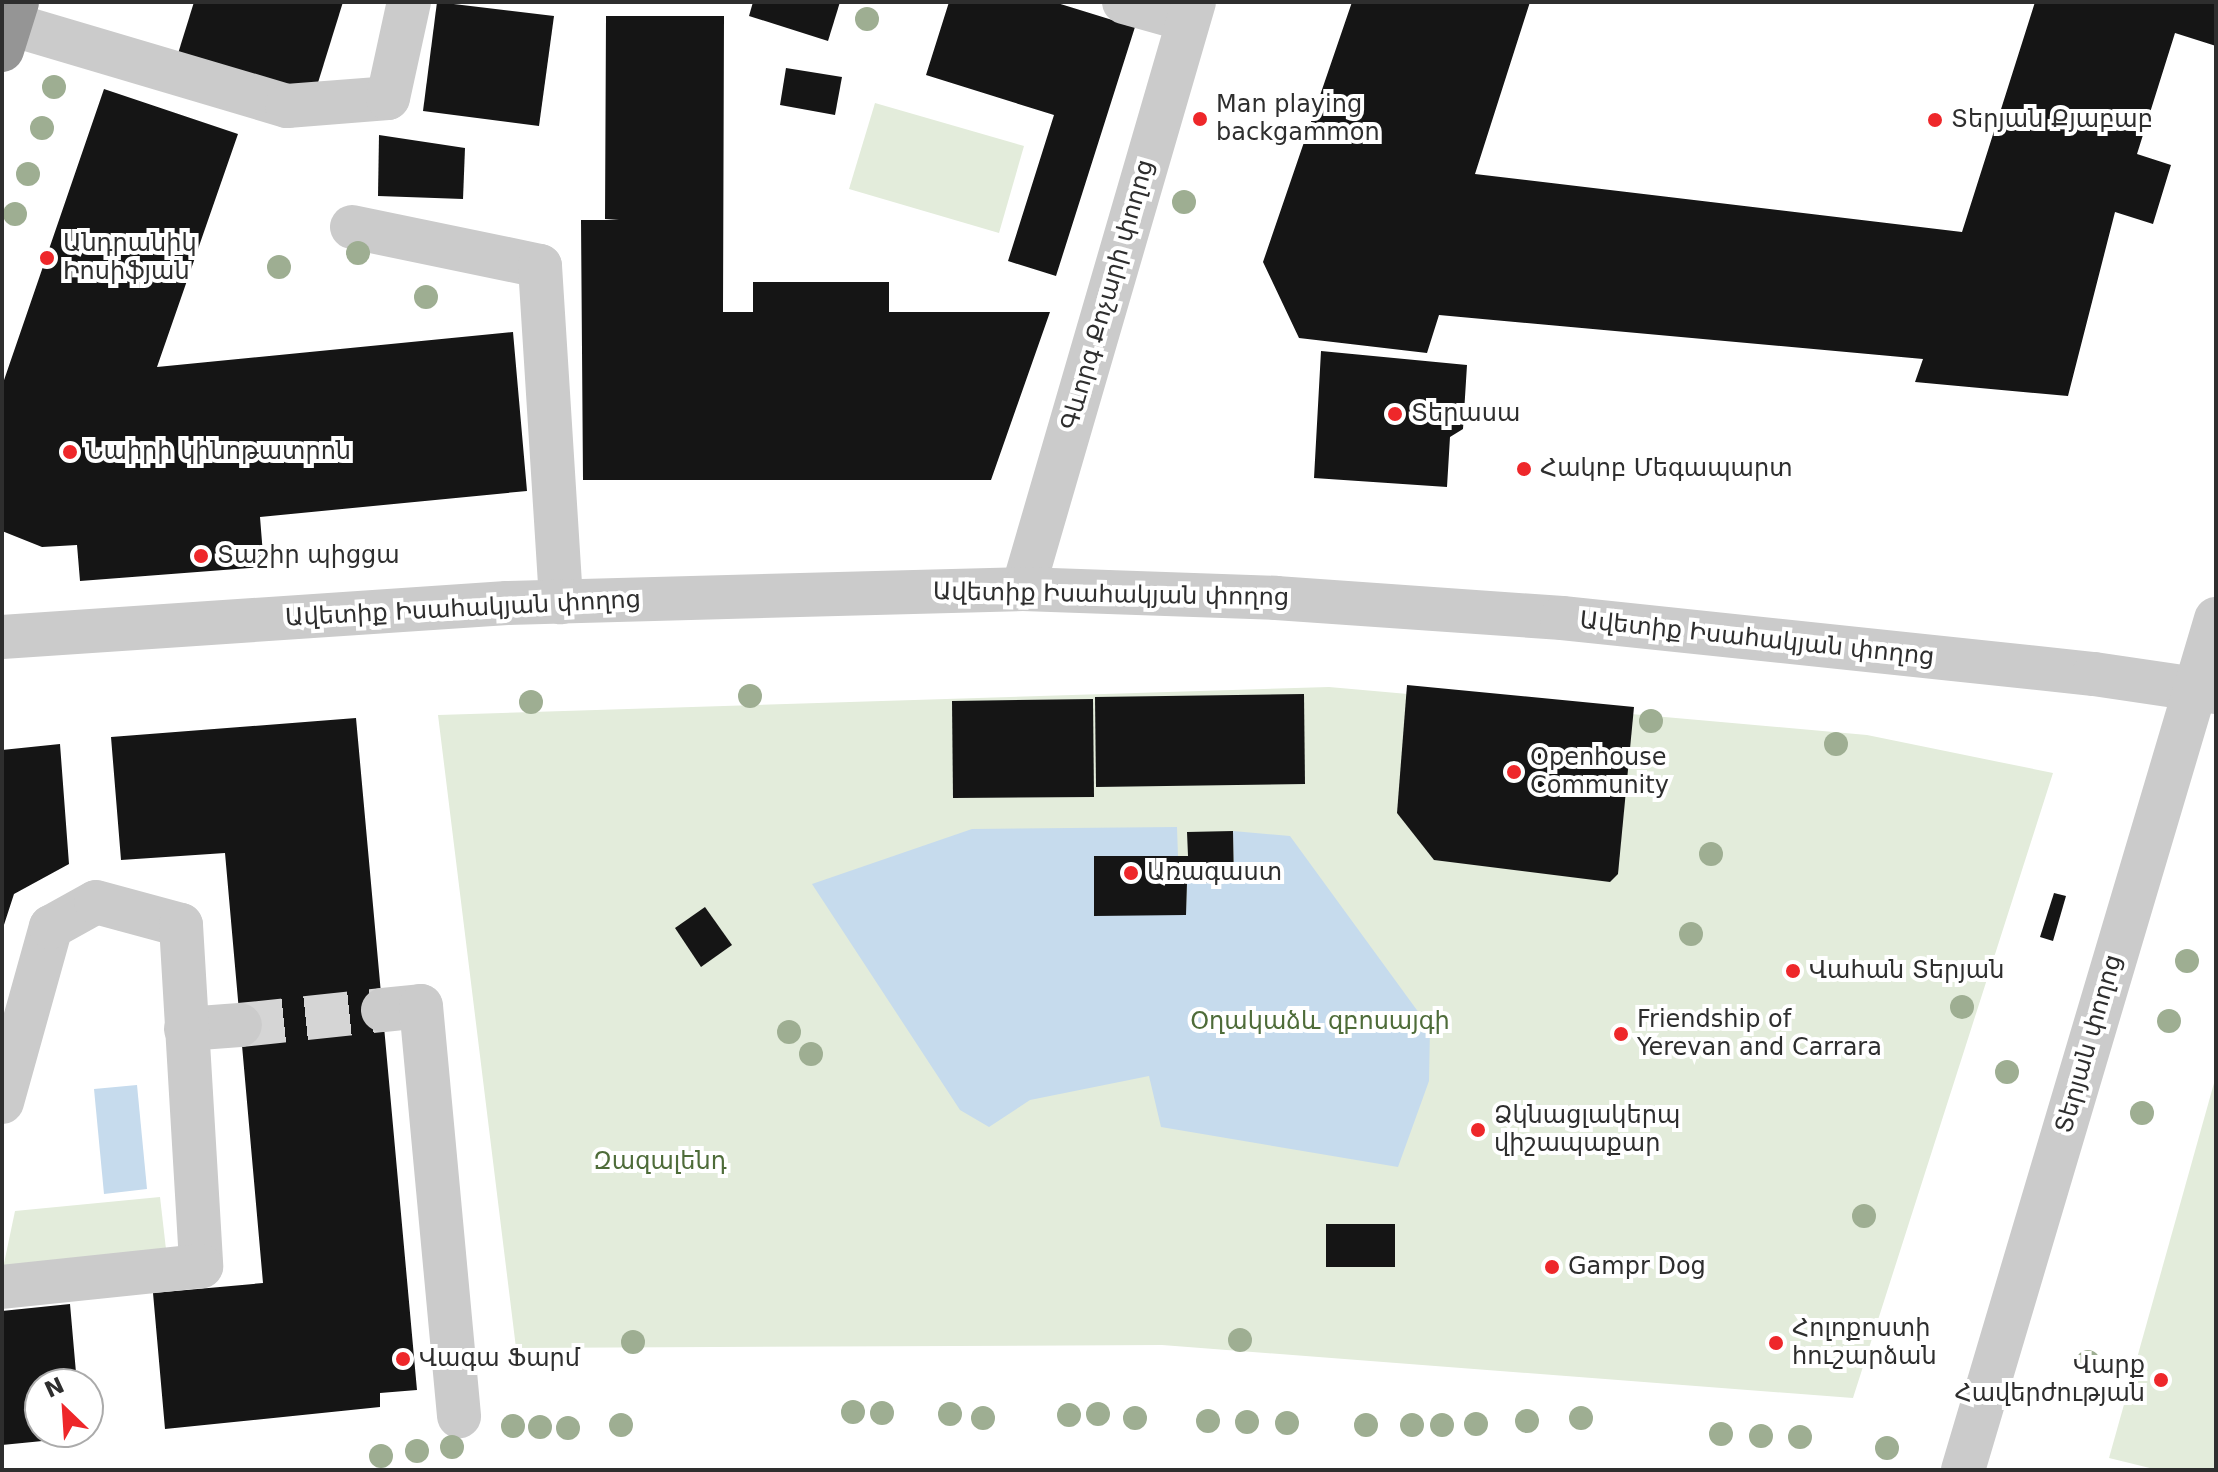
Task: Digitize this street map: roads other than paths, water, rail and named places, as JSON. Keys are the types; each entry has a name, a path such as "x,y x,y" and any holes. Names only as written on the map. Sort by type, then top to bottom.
{"street":[{"path":"10,26 287,106 388,98 409,2"},
{"path":"1124,2 1191,11"},
{"name":"Գևորգ Քոչարի փողոց","path":"1023,589 1191,11"},
{"path":"352,227 540,266 561,602"},
{"name":"Ավետիք Իսահակյան փողոց","path":"2,637 561,602 1023,589 1276,598 1562,618 2205,690"},
{"name":"Տերյան փողոց","path":"1963,1470 2205,690 2216,619"},
{"path":"2,1102 51,927 96,902 181,925 201,1266 2,1287"},
{"path":"383,1010 421,1006 459,1416"},
{"path":"186,1029 240,1025"}],"water":[{"path":"1177,827 1178,856 1094,856 1094,915 1186,915 1187,883 1234,882 1233,831 1290,836 1430,1028 1429,1081 1398,1167 1161,1127 1149,1076 1030,1100 989,1127 960,1110 812,884 972,829"},
{"path":"137,1085 147,1189 104,1194 94,1089"}],"tunnel":[{"path":"240,1025 383,1010"}],"place":[{"name":"Man playing backgammon","path":"1200,119"},
{"name":"Տերյան Քյաբաբ","path":"1935,120"},
{"name":"Անդրանիկ Իոսիֆյան","path":"47,258"},
{"name":"Տերասա","path":"1395,414"},
{"name":"Նաիրի կինոթատրոն","path":"70,452"},
{"name":"Հակոբ Մեգապարտ","path":"1524,469"},
{"name":"Տաշիր պիցցա","path":"201,556"},
{"name":"Openhouse Community","path":"1514,772"},
{"name":"Առագաստ","path":"1131,873"},
{"name":"Վահան Տերյան","path":"1793,971"},
{"name":"Friendship of Yerevan and Carrara","path":"1621,1034"},
{"name":"Ձկնացլակերպ վիշապաքար","path":"1478,1130"},
{"name":"Gampr Dog","path":"1552,1267"},
{"name":"Հոլոքոստի հուշարձան","path":"1776,1343"},
{"name":"Վագա Ֆարմ","path":"403,1359"},
{"name":"Վարք Հավերժության","path":"2161,1380"}],"park label":[{"name":"Օղակաձև զբոսայգի","path":"1320,1022"},
{"name":"Զազալենդ","path":"660,1162"}]}
